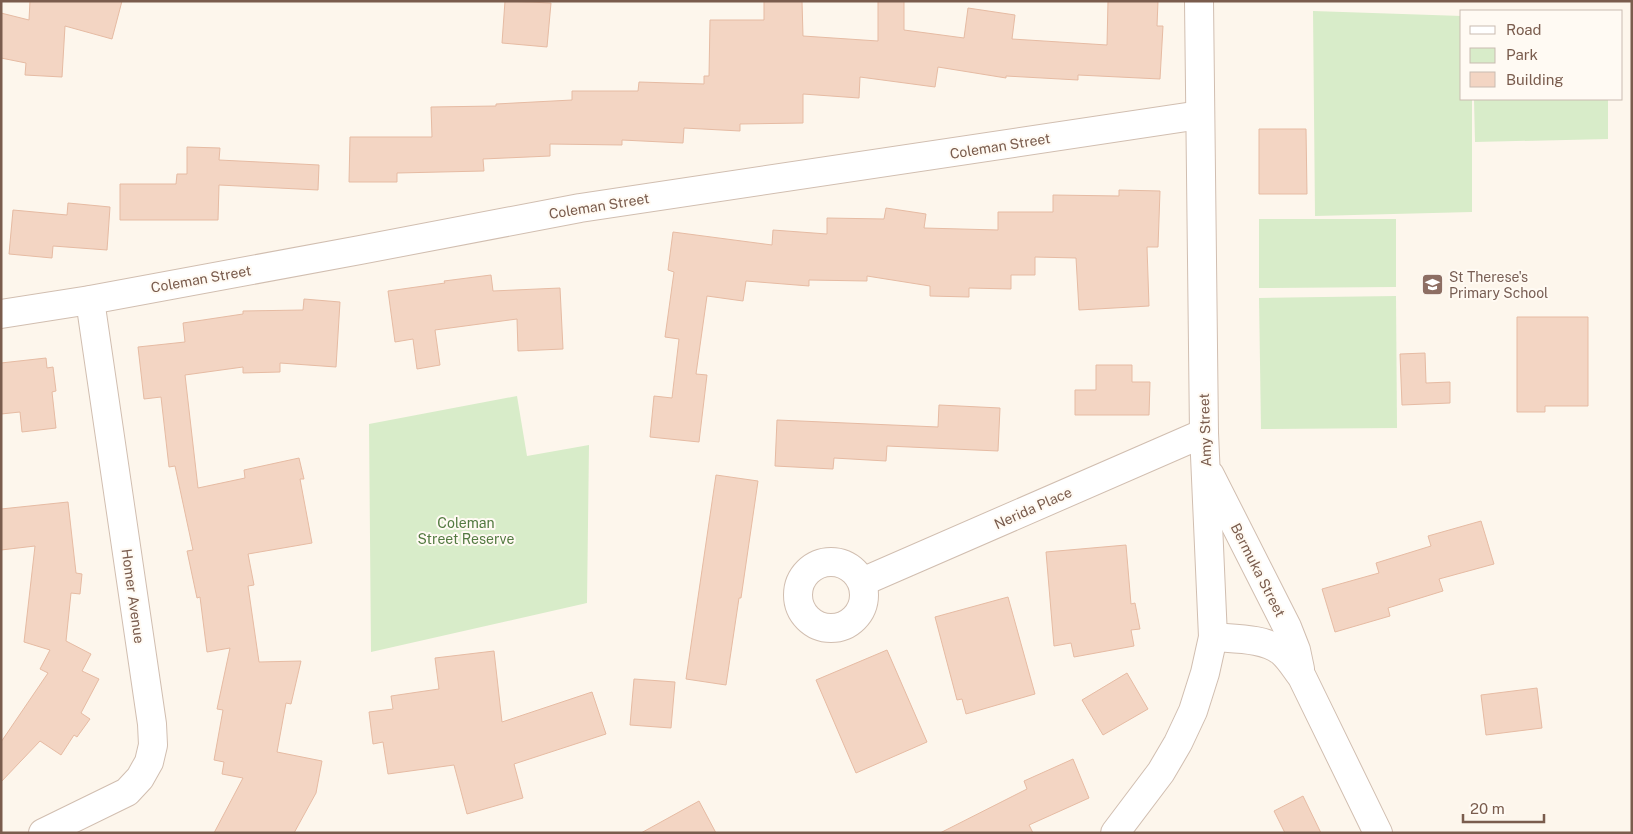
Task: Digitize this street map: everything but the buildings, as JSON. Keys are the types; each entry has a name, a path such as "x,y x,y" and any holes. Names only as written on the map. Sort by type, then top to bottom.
{"street":[{"name":"Amy Street","path":"1115,833 1161,772 1178,744 1198,696 1213,637 1204,433 1199,1"},
{"name":"Coleman Street","path":"1,314 90,300 580,208 1200,116"},
{"name":"Homer Avenue","path":"43,833 127,792 140,778 149,762 152,745 152,724 90,300"},
{"name":"Nerida Place","path":"862,582 1204,433"},
{"name":"Bermuka Street","path":"1206,467 1287,627 1296,650 1302,677"},
{"name":"Bermuka Street","path":"1213,637 1270,645 1281,651 1290,660 1302,677 1378,833"}],"green space":[{"path":"1313,11 1460,16 1460,100 1472,100 1472,212 1315,216"},
{"path":"1474,100 1608,100 1608,139 1475,142"},
{"path":"1259,219 1396,219 1396,287 1259,288"},
{"path":"1396,296 1397,428 1261,429 1259,298"},
{"name":"Coleman Street Reserve","path":"517,396 527,456 589,445 587,603 371,652 369,424"}],"place":[{"name":"St Therese's Primary School","path":"1433,285"}]}
